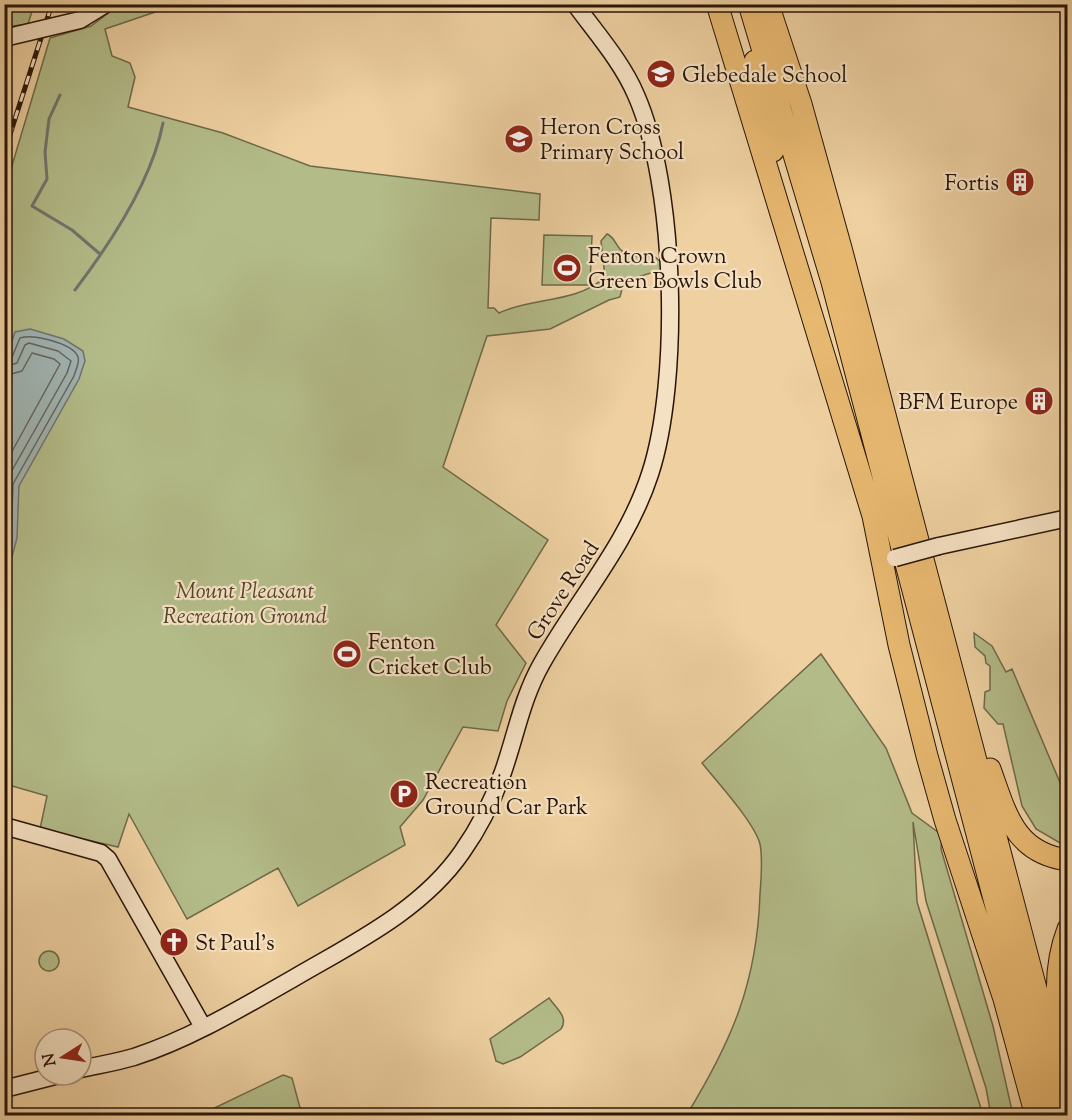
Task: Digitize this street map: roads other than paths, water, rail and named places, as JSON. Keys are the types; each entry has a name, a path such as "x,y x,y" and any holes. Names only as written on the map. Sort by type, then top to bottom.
{"highway":[{"path":"717,4 740,85 795,254 890,563 909,688 936,789 1004,999 1036,1116"},
{"path":"741,4 795,254"},
{"path":"749,4 832,282 1051,1116"},
{"path":"768,4 784,49"},
{"path":"774,4 784,49 841,248 1068,1110"},
{"path":"948,656 1008,820 1031,847 1050,857 1068,860"},
{"path":"1068,929 1058,967 1057,986 1059,1021 1068,1064"},
{"path":"1004,999 1045,1093"}],"street":[{"path":"4,38 80,20 106,4"},
{"name":"Grove Road","path":"93,1066 134,1057 203,1027 376,931 414,903 461,854 492,799 504,769 522,704 539,668 610,560 651,472 664,402 670,328 670,282 658,180 646,123 637,96 625,73 575,4"},
{"path":"890,563 1068,518"},
{"path":"4,826 101,853 108,859 203,1027"},
{"path":"4,1089 33,1082"}],"water":[{"path":"30,329 64,339 83,351 85,361 79,379 19,486 17,538 5,583 5,362 15,332"}],"waterway":[{"path":"60,95 49,119 45,152 47,179 32,206 72,230 100,254"},
{"path":"75,290 102,253 140,189 150,167 163,123"}],"railway":[{"path":"4,153 52,4"}],"place":[{"name":"Glebedale School","path":"661,74"},
{"name":"Heron Cross Primary School","path":"519,139"},
{"name":"Fortis","path":"1020,182"},
{"name":"Fenton Crown Green Bowls Club","path":"567,268"},
{"name":"BFM Europe","path":"1039,401"},
{"name":"Fenton Cricket Club","path":"347,654"},
{"name":"Recreation Ground Car Park","path":"404,794"},
{"name":"St Paul's","path":"174,942"}],"park label":[{"name":"Mount Pleasant Recreation Ground","path":"245,602"}]}
